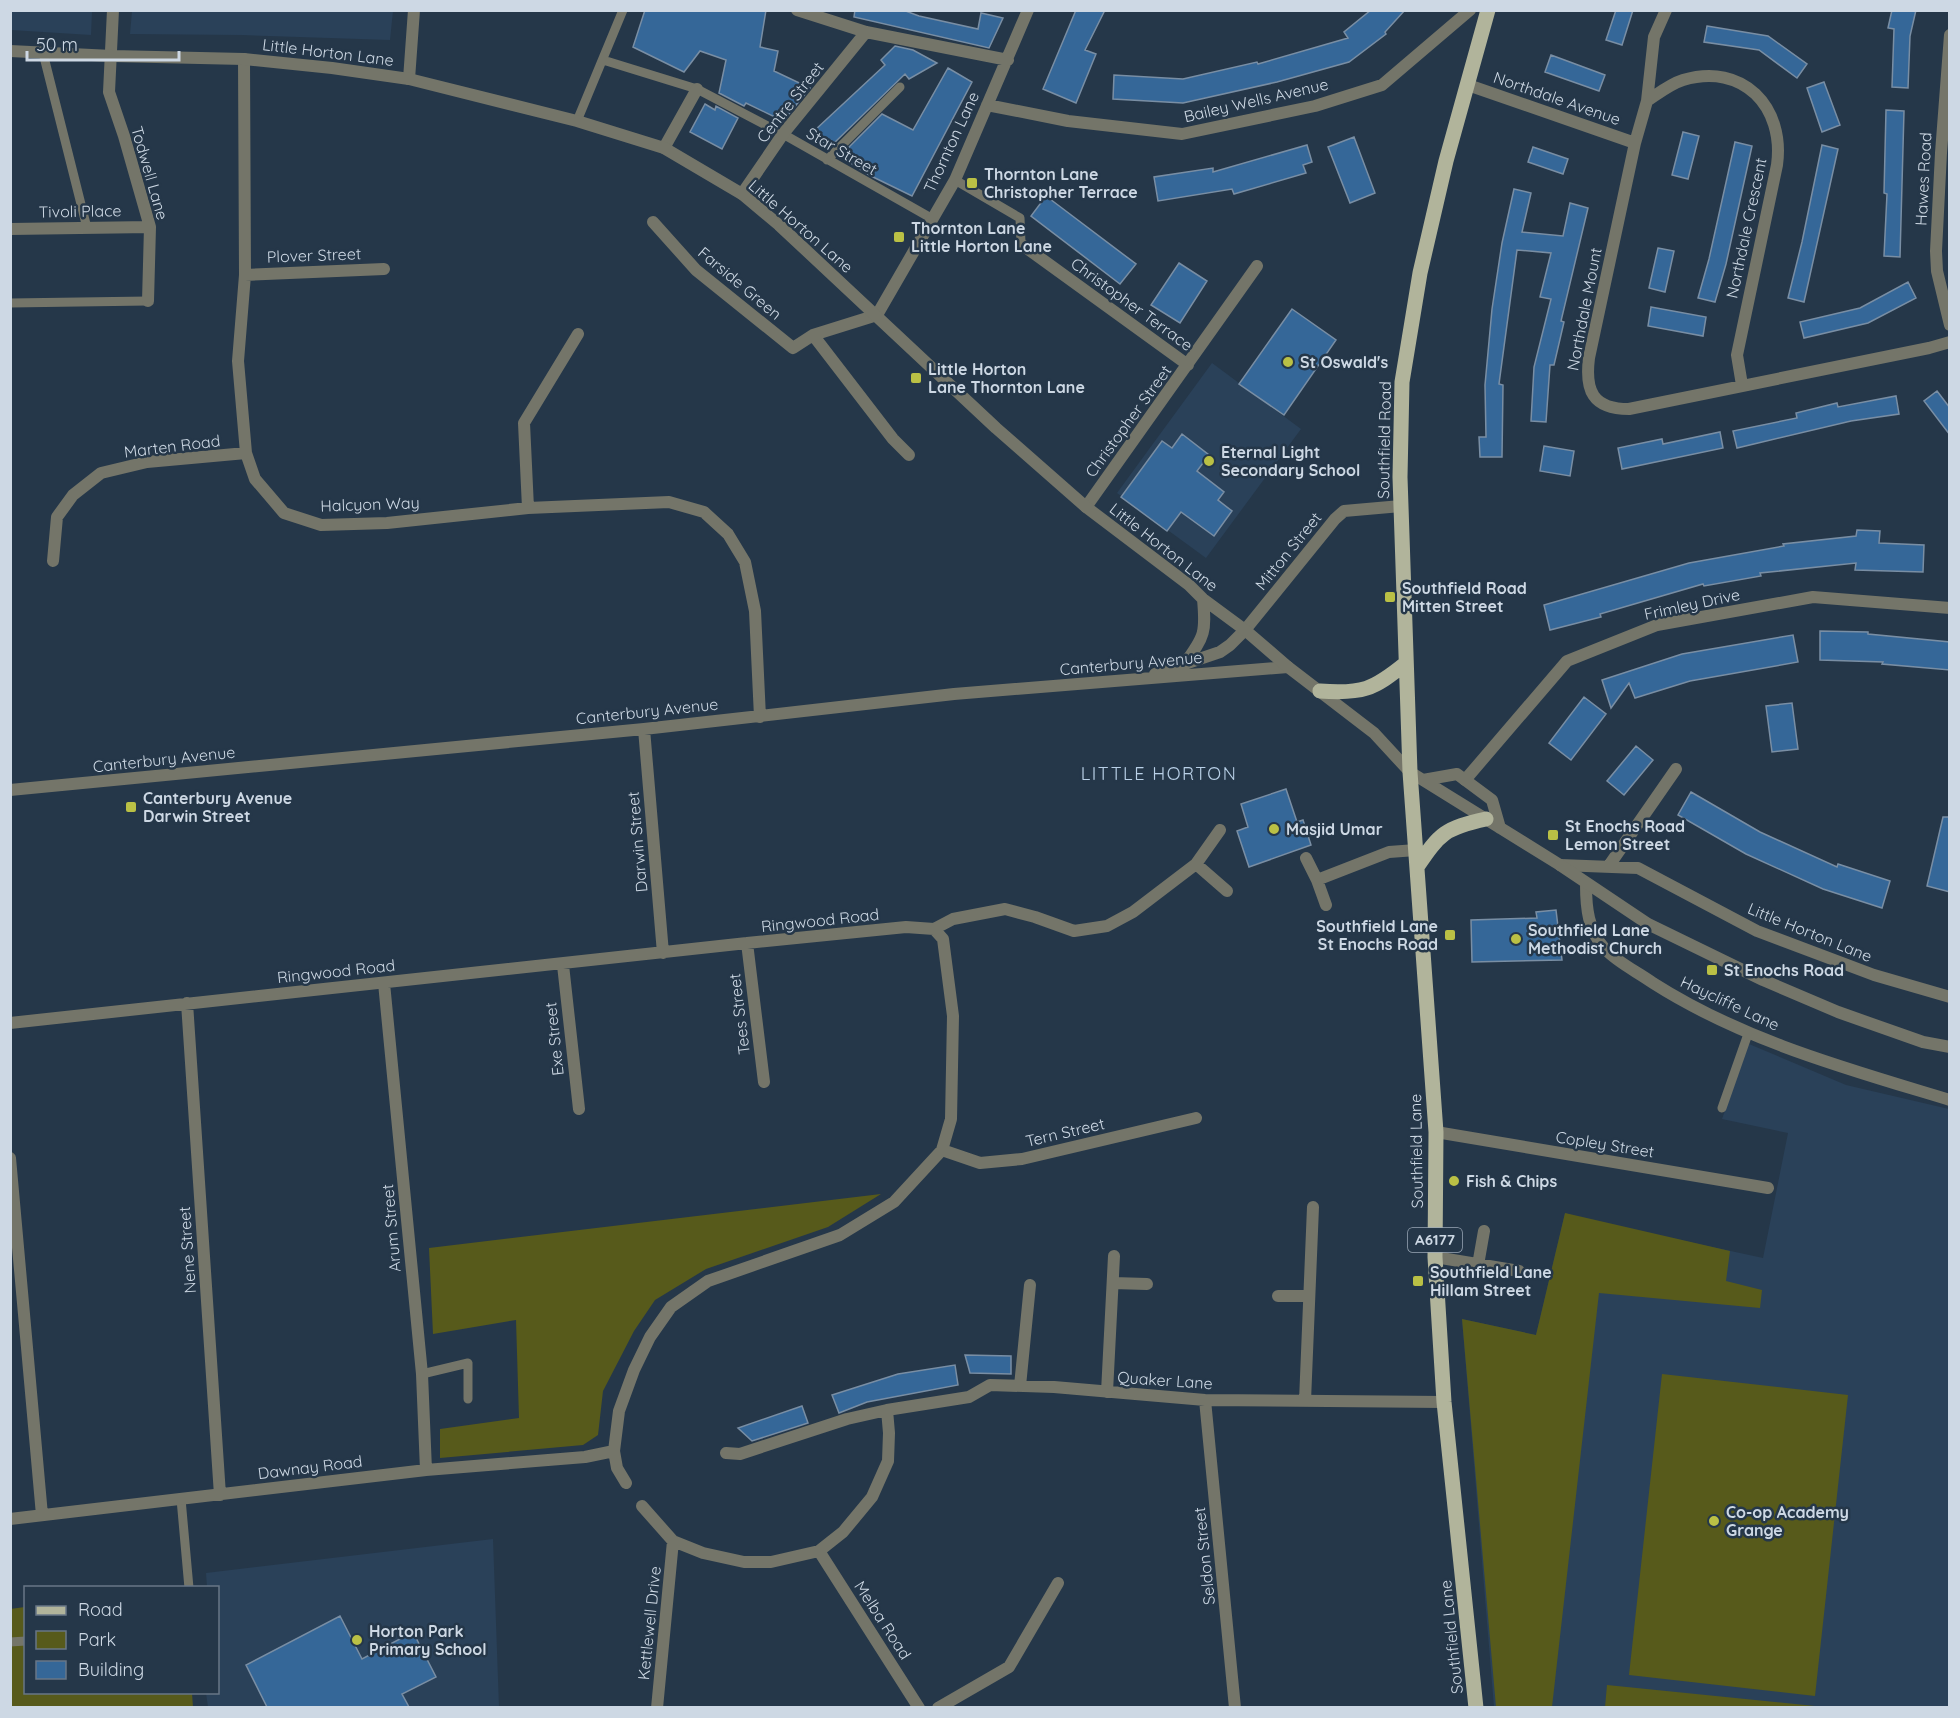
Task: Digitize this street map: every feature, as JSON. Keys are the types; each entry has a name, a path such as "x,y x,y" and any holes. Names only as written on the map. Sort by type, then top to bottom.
{"main road":[{"name":"Southfield Road","path":"1417,776 1406,663 1401,506 1402,382 1423,262 1446,161 1488,10"},
{"path":"1320,691 1346,692 1366,688 1382,682 1406,663"},
{"name":"Southfield Lane","path":"1417,776 1416,850 1436,1132 1435,1257 1444,1402 1476,1707"},
{"path":"1417,867 1435,841 1446,831 1461,824 1485,819"}],"street":[{"name":"Todwell Lane","path":"113,10 109,92 150,227 148,301"},
{"path":"409,79 414,10"},
{"path":"797,10 866,32 1008,60"},
{"name":"Bailey Wells Avenue","path":"987,105 1068,122 1182,134 1315,106 1382,85 1470,10"},
{"name":"Northdale Mount","path":"1666,10 1654,37 1647,101 1635,143 1589,358 1588,386 1593,394 1609,406 1629,409 1950,342"},
{"name":"Thornton Lane","path":"877,315 955,180 1008,60 1025,12"},
{"name":"Centre Street","path":"742,194 783,134 866,32"},
{"name":"Hawes Road","path":"1950,35 1937,270 1950,325"},
{"name":"Little Horton Lane","path":"10,51 244,59 409,79 577,121 664,148 742,194 877,315 996,428 1086,507 1189,585 1203,599 1374,733 1417,776"},
{"name":"Halcyon Way","path":"244,59 245,275 238,361 246,453 255,479 284,513 321,525 387,523 528,508 669,502 704,512 728,534 745,562 755,611 760,717"},
{"name":"Northdale Crescent","path":"1647,101 1682,80 1721,76 1746,86 1767,107 1774,121 1778,135 1777,165 1737,355 1742,385"},
{"name":"Northdale Avenue","path":"1468,85 1635,143"},
{"path":"664,148 697,89"},
{"name":"Farside Green","path":"653,222 696,270 792,348 813,335 877,315"},
{"name":"Tivoli Place","path":"10,229 150,227"},
{"name":"Christopher Terrace","path":"1021,244 1188,365"},
{"name":"Christopher Street","path":"1086,507 1257,266"},
{"name":"Plover Street","path":"245,275 384,269"},
{"path":"528,508 524,423 578,334"},
{"path":"813,335 893,439 909,455"},
{"name":"Marten Road","path":"53,561 57,517 73,495 101,473 147,462 246,453"},
{"name":"Mitton Street","path":"1139,680 1220,652 1230,645 1344,511 1401,506"},
{"name":"Frimley Drive","path":"1465,780 1567,661 1657,625 1813,597 1950,608"},
{"path":"1185,663 1201,641 1204,627 1203,599"},
{"name":"Canterbury Avenue","path":"10,790 644,729 954,694 1288,667"},
{"name":"Darwin Street","path":"644,729 663,953"},
{"path":"1608,867 1676,769"},
{"path":"1417,776 1457,774 1492,800 1500,828"},
{"path":"1417,776 1560,865 1586,885 1648,924 1763,980 1838,1012 1923,1042 1950,1047"},
{"path":"626,1483 617,1468 614,1451 619,1411 634,1370 650,1337 671,1307 708,1281 840,1235 894,1202 942,1150 951,1119 953,1016 943,939 934,929 953,919 1005,909 1074,931 1107,926 1133,912 1197,864 1220,830"},
{"path":"1317,880 1389,852 1416,850"},
{"path":"1306,858 1326,905"},
{"path":"1197,864 1227,891"},
{"name":"Little Horton Lane","path":"1560,865 1638,868 1757,931 1874,975 1950,997"},
{"name":"Haycliffe Lane","path":"1586,885 1586,907 1592,928 1604,948 1624,964 1687,1004 1748,1034 1847,1069 1950,1100"},
{"name":"Ringwood Road","path":"10,1023 563,965 747,943 906,927 934,929"},
{"name":"Tees Street","path":"747,943 764,1082"},
{"name":"Exe Street","path":"563,965 579,1109"},
{"name":"Arum Street","path":"384,983 422,1374 426,1470"},
{"name":"Nene Street","path":"187,1003 220,1495"},
{"name":"Tern Street","path":"942,1150 980,1163 1022,1159 1196,1118"},
{"name":"Copley Street","path":"1436,1132 1768,1188"},
{"path":"10,1158 42,1515"},
{"path":"1305,1401 1313,1207"},
{"path":"1478,1265 1484,1231"},
{"path":"1107,1392 1114,1256"},
{"path":"1435,1257 1518,1270"},
{"path":"1113,1283 1147,1284"},
{"path":"1020,1386 1030,1285"},
{"path":"1278,1296 1309,1296"},
{"name":"Quaker Lane","path":"726,1453 740,1454 848,1419 969,1396 990,1385 1205,1400 1444,1402"},
{"name":"Seldon Street","path":"1205,1400 1235,1707"},
{"path":"642,1506 674,1541 703,1553 744,1562 771,1562 819,1551 843,1532 872,1497 888,1461 890,1433 887,1410"},
{"name":"Dawnay Road","path":"10,1519 426,1470 585,1457 614,1451"},
{"name":"Kettlewell Drive","path":"657,1707 674,1541"},
{"name":"Melba Road","path":"819,1551 919,1707"},
{"path":"938,1707 1009,1667 1058,1583"}],"lane":[{"path":"577,121 623,10"},
{"path":"43,53 87,228"},
{"name":"Star Street","path":"603,60 697,89 783,134 931,218"},
{"path":"827,160 900,87"},
{"name":"Christopher Terrace","path":"955,180 1020,218 1021,244"},
{"path":"10,303 148,301"},
{"path":"1722,1108 1748,1034"},
{"path":"422,1374 468,1363 468,1399"},
{"path":"181,1499 189,1586"}],"shaded area":[{"path":"132,10 393,11 390,40 130,34"},
{"path":"10,11 92,11 91,35 11,30"},
{"name":"Eternal Light Secondary School","path":"1212,363 1301,429 1206,558 1117,493"},
{"name":"Co-op Academy Grange","path":"1749,1044 1846,1085 1949,1109 1949,1707 1494,1707 1462,1319 1536,1335 1565,1213 1592,1221 1763,1258 1788,1133 1722,1119"},
{"name":"Horton Park Primary School","path":"493,1539 499,1707 208,1707 206,1694 219,1694 219,1586 207,1586 206,1573"}],"green space":[{"path":"881,1194 828,1227 706,1269 655,1300 634,1331 603,1391 598,1435 583,1445 440,1458 440,1429 519,1418 516,1320 433,1334 429,1248"},
{"path":"1565,1213 1730,1251 1726,1281 1762,1290 1760,1308 1599,1293 1552,1707 1496,1707 1462,1319 1536,1335"},
{"path":"1662,1374 1848,1395 1815,1696 1629,1675"},
{"path":"24,1607 24,1694 192,1694 193,1707 11,1707 10,1609"},
{"path":"1607,1685 1815,1706 1815,1707 1605,1707"}],"building":[{"path":"645,10 766,10 760,47 778,51 774,71 810,88 783,121 746,103 744,106 719,93 726,60 700,51 684,72 633,47"},
{"path":"855,10 903,10 919,16 978,29 981,13 1003,18 989,48 854,17"},
{"path":"1076,10 1105,10 1085,50 1096,54 1076,103 1043,89"},
{"path":"1371,10 1405,10 1385,32 1386,34 1349,62 1277,82 1183,103 1113,99 1114,75 1183,79 1257,62 1258,64 1348,38 1344,32"},
{"path":"1616,10 1633,10 1622,45 1606,40"},
{"path":"1892,10 1916,10 1910,36 1908,88 1892,87 1894,29 1888,28"},
{"path":"1707,26 1768,36 1807,64 1797,78 1759,50 1704,42"},
{"path":"895,46 913,50 937,63 909,79 905,74 829,148 814,131 885,65 881,60"},
{"path":"1551,55 1605,75 1599,91 1545,72"},
{"path":"948,68 972,82 912,196 871,176 840,156 882,114 913,130"},
{"path":"1824,82 1840,125 1822,132 1807,88"},
{"path":"705,104 715,110 716,106 738,118 722,149 690,132"},
{"path":"1886,110 1904,111 1900,257 1884,256 1887,194 1884,193"},
{"path":"1683,132 1699,136 1688,179 1672,175"},
{"path":"1354,137 1375,193 1350,203 1328,147"},
{"path":"1735,142 1752,146 1726,264 1715,302 1698,298"},
{"path":"1307,145 1312,162 1303,165 1306,173 1234,194 1232,189 1158,201 1154,177 1213,168 1213,172"},
{"path":"1822,145 1838,149 1804,302 1788,298"},
{"path":"1533,147 1568,159 1563,174 1528,162"},
{"path":"1514,189 1531,193 1522,232 1563,236 1570,203 1588,208 1561,321 1564,322 1554,365 1550,365 1546,422 1531,421 1534,367 1551,299 1540,297 1551,253 1517,250 1499,384 1503,385 1502,457 1480,457 1479,437 1486,437 1485,385 1492,309 1502,243"},
{"path":"1046,196 1136,264 1120,284 1031,216"},
{"path":"1658,248 1674,251 1665,292 1649,288"},
{"path":"1179,263 1207,281 1180,323 1151,305"},
{"path":"1908,282 1916,298 1868,323 1804,338 1800,322 1860,308"},
{"path":"1651,307 1706,317 1703,336 1648,326"},
{"name":"St Oswald's","path":"1292,309 1336,340 1284,415 1239,384"},
{"path":"1937,391 1950,408 1950,435 1924,401"},
{"path":"1896,396 1899,414 1851,421 1737,448 1733,431 1797,418 1796,413 1837,403 1838,407"},
{"path":"1720,432 1723,448 1622,469 1618,448 1662,439 1663,444"},
{"path":"1182,434 1209,455 1197,471 1224,492 1218,500 1232,511 1214,536 1181,512 1167,531 1121,497 1162,441 1172,448"},
{"path":"1544,446 1574,451 1570,476 1540,471"},
{"path":"1857,530 1880,531 1879,543 1924,545 1923,572 1855,570 1856,563 1760,573 1761,576 1704,586 1703,584 1600,614 1601,617 1550,630 1544,605 1689,563 1784,546 1783,544 1856,536"},
{"path":"1820,631 1868,632 1868,634 1950,642 1950,670 1882,664 1883,662 1820,660"},
{"path":"1793,635 1798,662 1690,681 1635,698 1629,683 1611,708 1602,680 1682,654"},
{"path":"1584,697 1606,714 1571,760 1549,743"},
{"path":"1792,703 1798,749 1772,752 1766,706"},
{"path":"1636,746 1653,760 1624,795 1607,781"},
{"name":"Masjid Umar","path":"1286,789 1297,822 1303,820 1311,845 1249,867 1237,831 1248,827 1241,804"},
{"path":"1691,792 1760,832 1837,867 1838,864 1890,881 1882,908 1823,889 1746,854 1678,815"},
{"path":"1943,817 1950,817 1950,892 1927,886"},
{"name":"Southfield Lane Methodist Church","path":"1556,910 1562,960 1472,962 1471,920 1537,918 1536,912"},
{"path":"965,1355 1011,1356 1011,1374 970,1373"},
{"path":"955,1365 958,1385 867,1402 839,1413 832,1395 898,1374"},
{"path":"802,1406 808,1423 752,1441 738,1428"},
{"path":"340,1616 362,1659 413,1632 436,1677 402,1694 409,1707 267,1707 246,1665"}],"place":[{"name":"Thornton Lane Christopher Terrace","path":"972,183"},
{"name":"Thornton Lane Little Horton Lane","path":"899,237"},
{"name":"St Oswald's","path":"1288,362"},
{"name":"Little Horton Lane Thornton Lane","path":"916,378"},
{"name":"Eternal Light Secondary School","path":"1209,461"},
{"name":"Southfield Road Mitten Street","path":"1390,597"},
{"name":"Canterbury Avenue Darwin Street","path":"131,807"},
{"name":"Masjid Umar","path":"1274,829"},
{"name":"St Enochs Road Lemon Street","path":"1553,835"},
{"name":"Southfield Lane St Enochs Road","path":"1450,935"},
{"name":"Southfield Lane Methodist Church","path":"1516,939"},
{"name":"St Enochs Road","path":"1712,970"},
{"name":"Fish & Chips","path":"1454,1181"},
{"name":"Southfield Lane Hillam Street","path":"1418,1281"},
{"name":"Co-op Academy Grange","path":"1714,1521"},
{"name":"Horton Park Primary School","path":"357,1640"}],"district":[{"name":"LITTLE HORTON","path":"1159,774"}]}
